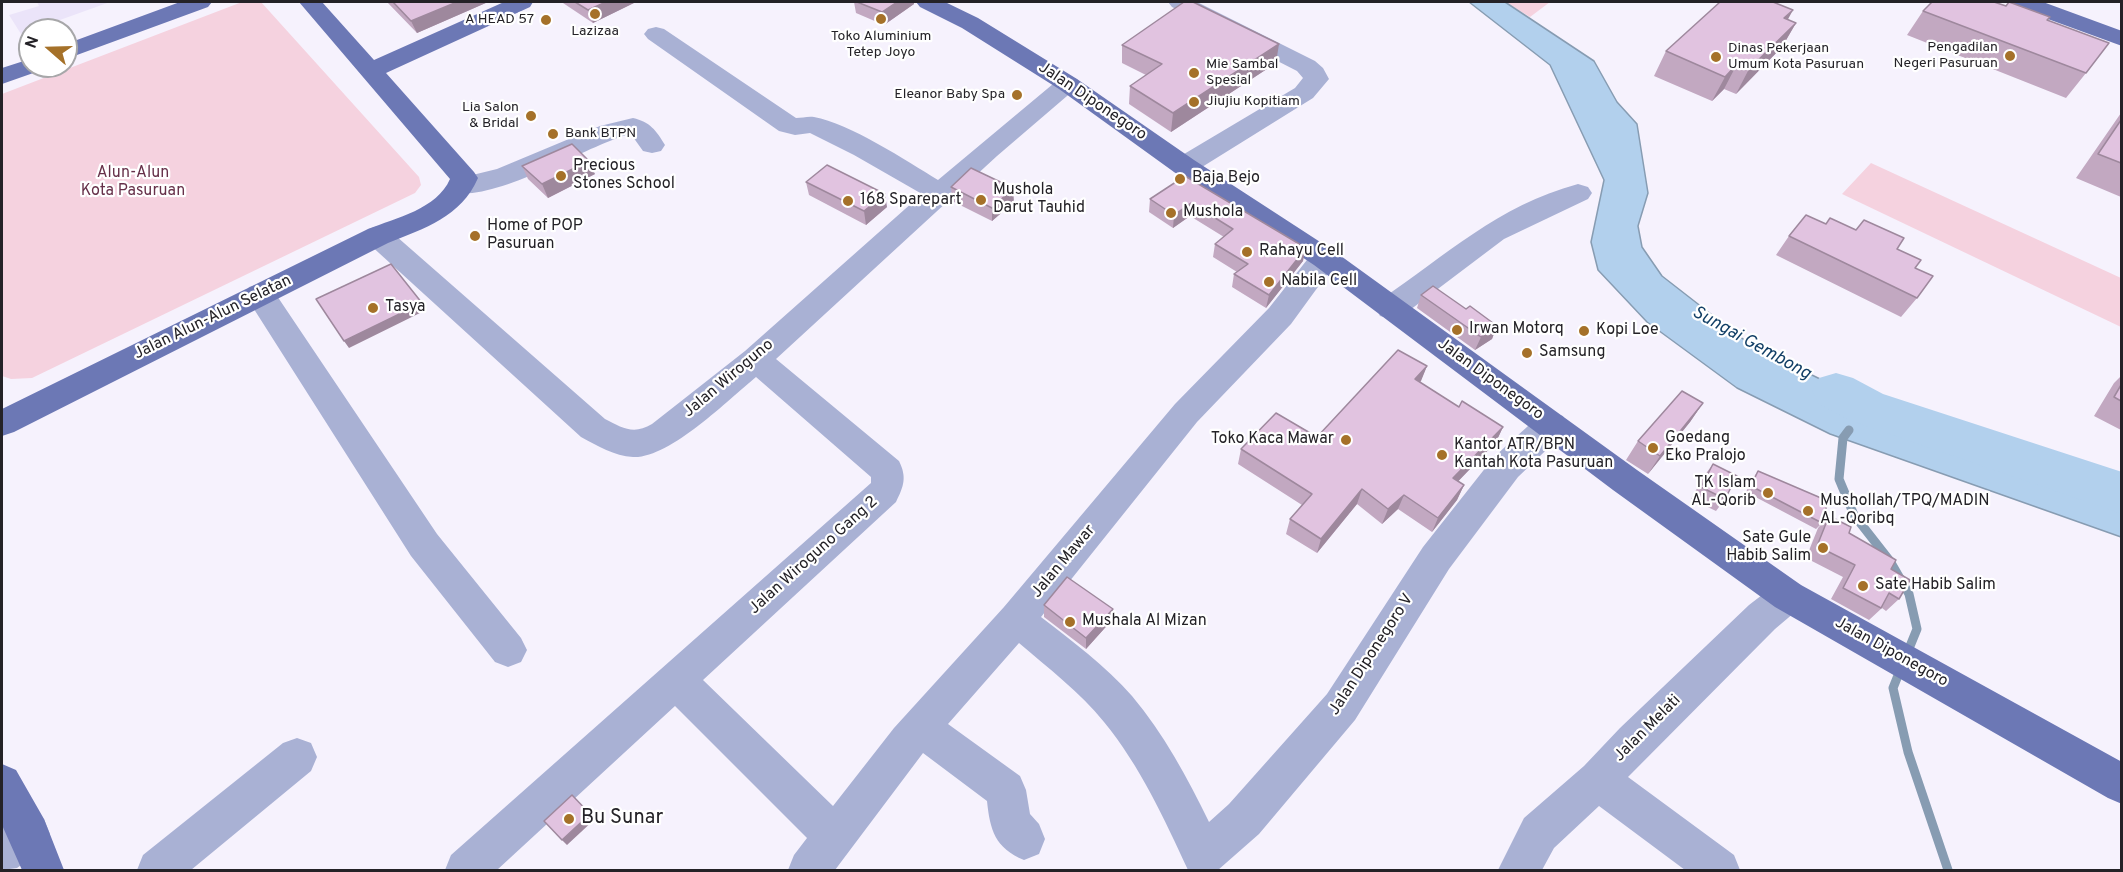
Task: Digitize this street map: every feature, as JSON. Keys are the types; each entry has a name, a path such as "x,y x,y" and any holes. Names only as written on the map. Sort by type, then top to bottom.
{"main road":[{"path":"78,48 200,2"},
{"path":"310,2 464,178 462,186"},
{"path":"371,70 522,2"},
{"name":"Jalan Diponegoro","path":"928,2 970,23 1068,84 1184,166 1324,258 1788,596 2121,784"},
{"path":"2023,2 2121,39"},
{"path":"2,77 18,71"},
{"name":"Jalan Alun-Alun Selatan","path":"2,423 378,236 426,216 448,202 462,186"},
{"path":"2,784 24,852"}],"street":[{"path":"1180,2 1306,66 1316,79 1305,93 1184,166"},
{"path":"656,34 788,124 794,127 814,125 861,147 940,193"},
{"name":"Jalan Wiroguno","path":"378,236 593,428 618,441 634,444 650,442 756,359 940,193 1068,84"},
{"path":"462,186 507,175 604,134 630,126 635,126 644,133 652,145"},
{"path":"1391,308 1417,291 1483,239 1546,206 1578,193"},
{"name":"Jalan Mawar","path":"809,870 920,727 1017,619 1186,413 1280,316 1324,258"},
{"path":"260,295 424,545 508,650"},
{"name":"Jalan Wiroguno Gang 2","path":"466,870 884,492 888,483 887,471 756,359"},
{"name":"Jalan Diponegoro V","path":"1199,851 1244,819 1341,707 1436,558 1506,467 1551,425"},
{"name":"Jalan Melati","path":"1519,870 1539,833 1598,780 1634,741 1762,616 1788,596"},
{"path":"1017,619 1070,663 1117,708 1150,753 1171,788 1199,851"},
{"path":"678,679 834,836"},
{"path":"920,727 1006,790 1010,824 1024,839"},
{"path":"158,870 297,757"},
{"path":"1598,780 1719,870"}],"shaded area":[{"path":"37,2 110,2 66,18 18,18 18,29 9,15 39,6"}],"green space":[{"name":"Alun-Alun Kota Pasuruan","path":"242,2 261,2 419,177 421,185 415,193 32,378 11,379 2,376 2,94 44,78 78,78 78,65"},
{"path":"1505,2 1550,2 1530,17"},
{"path":"1871,163 2121,278 2121,327 1842,194"}],"water":[{"path":"1469,2 1505,2 1594,61 1617,102 1637,124 1648,193 1638,226 1642,247 1662,276 1743,339 1902,419 2014,458 2121,488 2121,537 1830,434 1737,388 1647,322 1598,270 1591,242 1604,180 1550,65"}],"building":[{"path":"393,2 457,2 411,21"},
{"path":"575,2 606,2 588,10"},
{"path":"857,2 897,2 882,12"},
{"path":"1184,2 1193,2 1279,44 1173,113 1130,86 1162,64 1122,45"},
{"name":"Dinas Pekerjaan Umum Kota Pasuruan","path":"1720,2 1773,2 1793,10 1784,18 1796,23 1749,69 1737,64 1725,77 1666,51"},
{"path":"1932,2 1994,2 2006,6 2009,2 2050,17 2047,20 2109,43 2086,73 1923,11"},
{"path":"2121,120 2121,163 2098,154"},
{"path":"572,144 589,161 542,184 522,166"},
{"path":"827,165 885,194 864,211 806,182"},
{"path":"971,168 1013,188 992,208 951,187"},
{"path":"1185,176 1306,248 1269,295 1234,274 1248,264 1215,244 1233,229 1191,203 1174,215 1150,199"},
{"path":"1806,215 1826,224 1830,218 1856,230 1864,220 1904,238 1897,249 1921,260 1915,268 1933,276 1917,298 1789,236"},
{"name":"Tasya","path":"391,264 422,303 344,341 316,299"},
{"path":"1433,286 1466,309 1470,306 1497,326 1481,337 1421,295"},
{"path":"1398,350 1427,366 1415,379 1459,407 1462,401 1503,427 1453,478 1464,485 1438,518 1404,495 1388,509 1362,489 1321,539 1290,519 1312,494 1241,449 1276,413 1317,437"},
{"path":"2121,385 2121,401 2114,397"},
{"path":"1682,391 1703,403 1660,456 1638,441"},
{"path":"1713,464 1737,476 1725,499 1701,487"},
{"path":"1758,471 1828,501 1822,523 1751,486"},
{"path":"1829,516 1851,527 1849,533 1896,560 1891,569 1910,580 1899,599 1889,593 1881,608 1843,588 1855,565 1817,546"},
{"path":"1067,577 1113,609 1086,638 1044,605"},
{"name":"Bu Sunar","path":"572,795 590,814 562,840 544,821"}],"waterway":[{"name":"Sungai Gembong","path":"1836,391 1866,407 2122,493"},
{"path":"1849,430 1843,438 1839,479 1854,515 1890,561 1909,594 1917,629 1906,656"},
{"path":"1901,668 1893,688 1908,752 1948,870"}],"place":[{"name":"Lazizaa","path":"595,14"},
{"name":"Toko Aluminium Tetep Joyo","path":"881,19"},
{"name":"A HEAD 57","path":"546,20"},
{"name":"Pengadilan Negeri Pasuruan","path":"2010,56"},
{"name":"Dinas Pekerjaan Umum Kota Pasuruan","path":"1716,57"},
{"name":"Mie Sambal Spesial","path":"1194,73"},
{"name":"Eleanor Baby Spa","path":"1017,95"},
{"name":"Jiujiu Kopitiam","path":"1194,102"},
{"name":"Lia Salon & Bridal","path":"531,116"},
{"name":"Bank BTPN","path":"553,134"},
{"name":"Precious Stones School","path":"561,176"},
{"name":"Baja Bejo","path":"1180,179"},
{"name":"Mushola Darut Tauhid","path":"981,200"},
{"name":"168 Sparepart","path":"848,201"},
{"name":"Mushola","path":"1171,213"},
{"name":"Home of POP Pasuruan","path":"475,236"},
{"name":"Rahayu Cell","path":"1247,252"},
{"name":"Nabila Cell","path":"1269,282"},
{"name":"Tasya","path":"373,308"},
{"name":"Irwan Motorq","path":"1457,330"},
{"name":"Kopi Loe","path":"1584,331"},
{"name":"Samsung","path":"1527,353"},
{"name":"Toko Kaca Mawar","path":"1346,440"},
{"name":"Goedang Eko Pralojo","path":"1653,448"},
{"name":"Kantor ATR/BPN Kantah Kota Pasuruan","path":"1442,455"},
{"name":"TK Islam AL-Qorib","path":"1768,493"},
{"name":"Mushollah/TPQ/MADIN AL-Qoribq","path":"1808,511"},
{"name":"Sate Gule Habib Salim","path":"1823,548"},
{"name":"Sate Habib Salim","path":"1863,586"},
{"name":"Mushala Al Mizan","path":"1070,622"},
{"name":"Bu Sunar","path":"569,819"}]}
